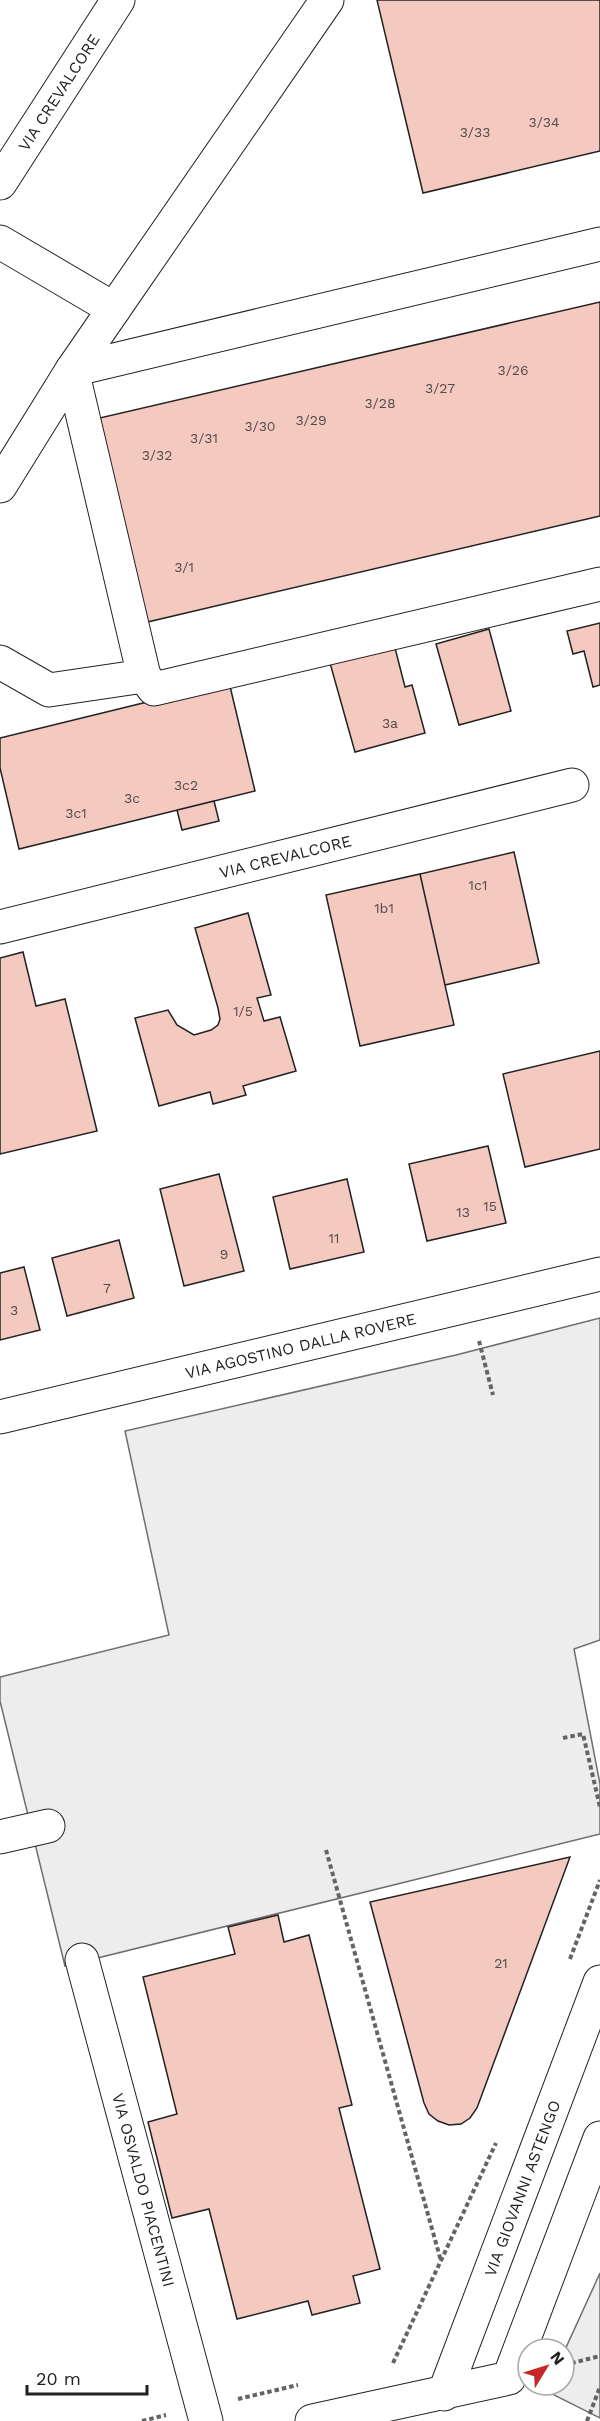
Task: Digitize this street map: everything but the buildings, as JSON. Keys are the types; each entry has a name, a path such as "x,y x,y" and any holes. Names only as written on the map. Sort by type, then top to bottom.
{"street":[{"name":"VIA CREVALCORE","path":"0,183 117,0"},
{"path":"0,486 72,370 327,0"},
{"path":"0,242 114,309"},
{"path":"72,370 600,244"},
{"path":"72,370 144,676 154,689 600,584"},
{"path":"0,662 49,690 144,676"},
{"name":"VIA CREVALCORE","path":"0,927 572,785"},
{"name":"VIA AGOSTINO DALLA ROVERE","path":"0,1418 600,1274"},
{"path":"0,1837 48,1826"},
{"name":"VIA OSVALDO PIACENTINI","path":"82,1960 204,2414"},
{"name":"VIA GIOVANNI ASTENGO","path":"444,2394 600,1982"},
{"path":"312,2421 509,2378 600,2138"}],"path":[{"path":"469,1305 494,1395"},
{"path":"563,1738 583,1734 600,1807"},
{"path":"326,1850 441,2261"},
{"path":"399,2403 393,2363 496,2143"},
{"path":"576,2362 600,2356"},
{"path":"381,2366 393,2363"},
{"path":"142,2421 204,2414 303,2384"},
{"path":"587,2421 600,2387"}],"shaded area":[{"path":"600,1318 600,1640 574,1649 600,1784 600,1834 65,1966 0,1701 0,1677 169,1635 125,1431 456,1355"},
{"path":"600,2273 600,2418 558,2397 576,2397 576,2337 571,2337"}]}
